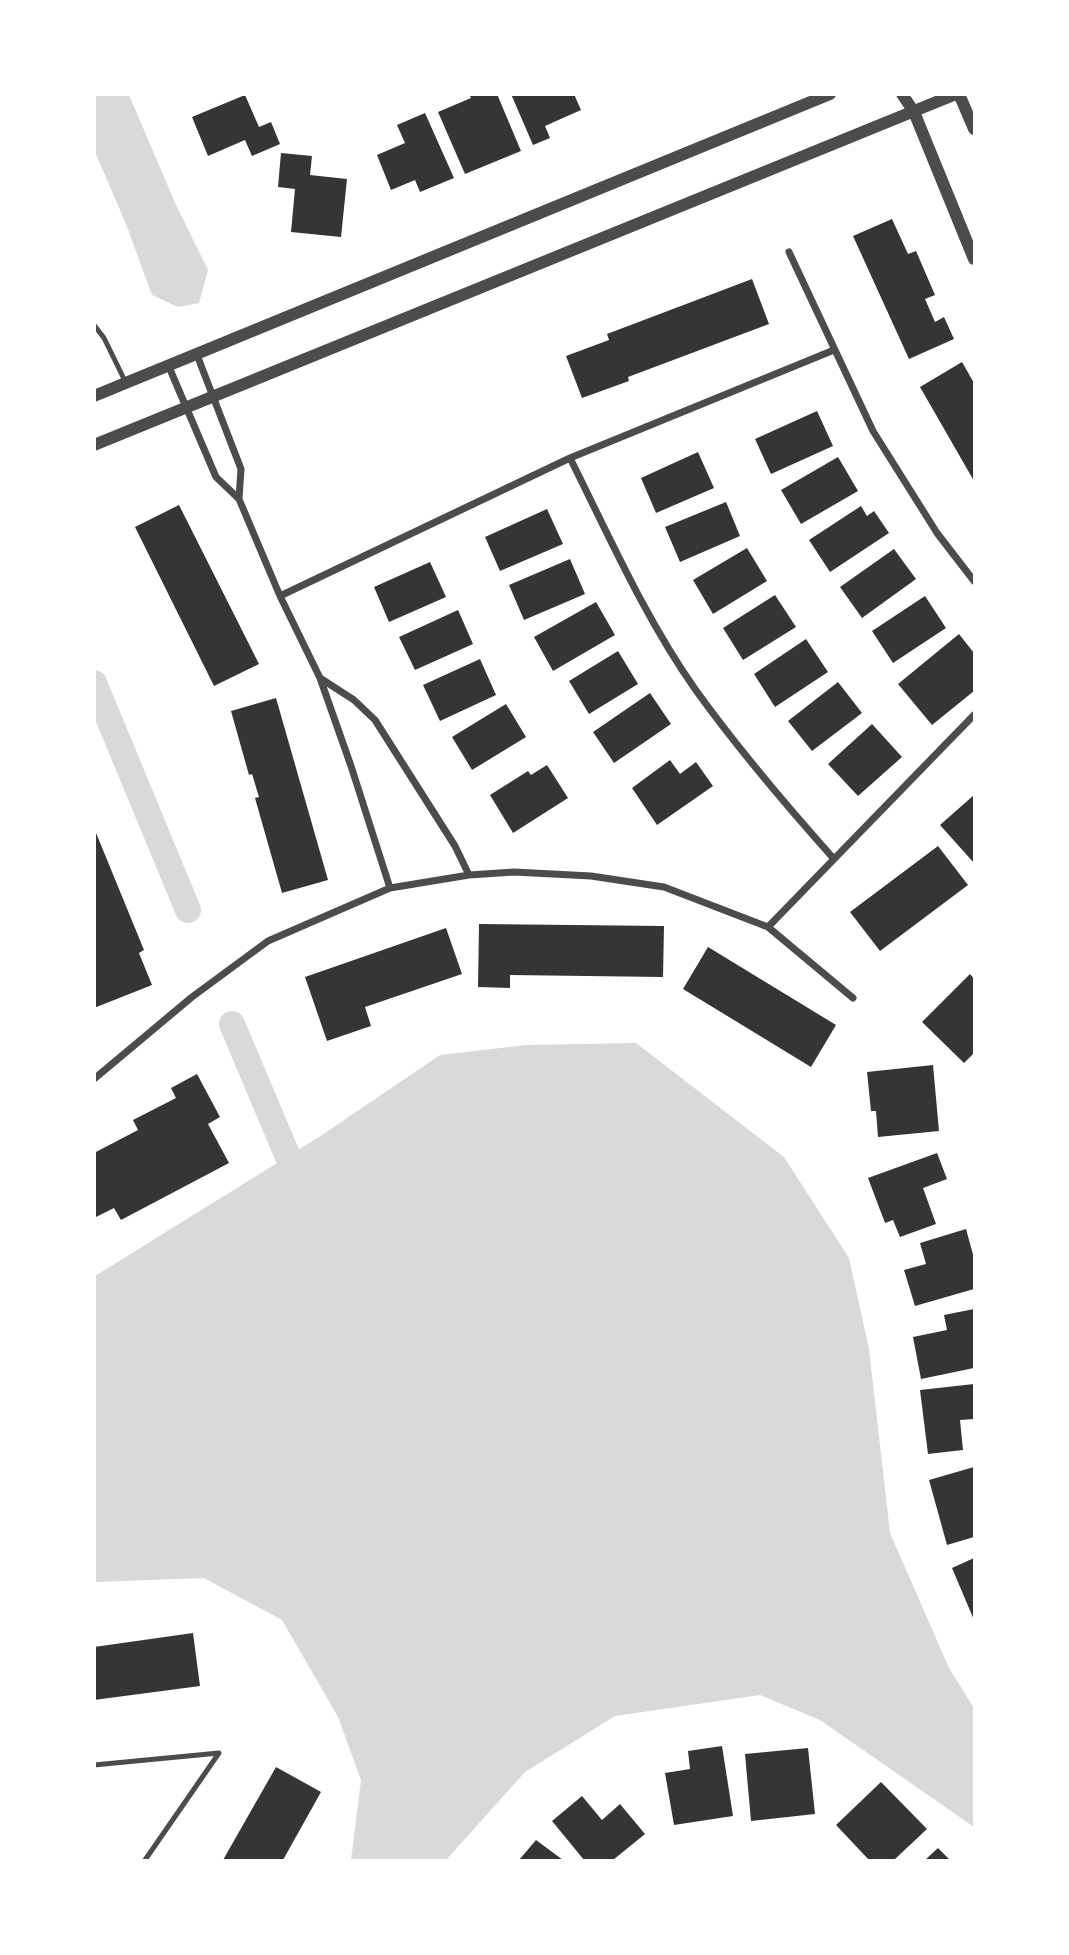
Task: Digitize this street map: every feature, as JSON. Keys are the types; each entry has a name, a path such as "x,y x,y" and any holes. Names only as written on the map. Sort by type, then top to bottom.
{"street":[{"path":"94,396 830,94"},
{"path":"902,94 914,112 975,259"},
{"path":"94,445 958,94 975,129"},
{"path":"789,252 873,431 937,533 975,582"},
{"path":"280,596 570,458 834,350"},
{"path":"197,355 240,469 240,499 280,596 320,678 352,766 390,888"},
{"path":"169,367 216,477 240,499"},
{"path":"570,458 635,589 694,687 765,782 834,859"},
{"path":"320,678 354,700 375,720 456,846 469,875"},
{"path":"768,927 975,715"},
{"path":"94,1079 192,997 268,941 390,888 469,875 514,872 591,876 664,887 768,927 853,998"}],"lane":[{"path":"94,325 104,338 126,383"},
{"path":"94,1765 219,1753 145,1860"}],"shaded area":[{"path":"94,95 129,95 176,205 208,270 199,303 178,307 152,295 126,224 95,152"},
{"path":"636,1043 784,1157 849,1258 869,1349 890,1533 949,1668 974,1708 974,1827 820,1720 760,1695 615,1716 525,1772 446,1860 351,1860 361,1780 338,1717 282,1620 204,1578 95,1582 95,1276 319,1137 440,1055 526,1045"}],"building":[{"path":"469,94 497,94 521,151 465,174 438,112 471,98"},
{"path":"511,94 574,94 581,110 545,126 550,138 533,145"},
{"path":"245,95 259,127 271,122 280,144 252,156 245,140 208,156 192,117"},
{"path":"425,113 454,178 420,192 415,180 391,190 377,155 405,143 397,125"},
{"path":"281,153 312,156 310,175 347,179 341,237 291,232 295,189 278,187"},
{"path":"892,219 908,254 916,251 935,295 925,299 935,322 944,317 954,339 909,359 853,236"},
{"path":"752,279 769,324 628,377 629,381 582,398 566,356 609,340 607,334"},
{"path":"962,362 974,383 974,481 920,387"},
{"path":"817,411 833,446 771,474 755,439"},
{"path":"698,452 714,488 656,513 641,478"},
{"path":"838,457 858,491 801,524 781,490"},
{"path":"726,502 740,536 680,562 665,527"},
{"path":"179,505 259,664 214,686 135,527"},
{"path":"861,506 867,516 874,511 889,533 830,572 809,540"},
{"path":"547,509 563,544 500,571 485,537"},
{"path":"747,548 767,581 713,614 693,580"},
{"path":"894,549 916,579 862,618 840,587"},
{"path":"570,559 585,594 524,620 509,585"},
{"path":"430,562 446,597 389,622 374,587"},
{"path":"775,595 796,627 743,660 723,628"},
{"path":"925,596 946,628 893,663 872,631"},
{"path":"596,602 615,635 553,671 534,637"},
{"path":"458,610 473,644 415,670 399,637"},
{"path":"959,634 974,653 974,691 932,725 898,684"},
{"path":"806,639 828,672 775,707 754,674"},
{"path":"618,651 638,684 589,714 569,681"},
{"path":"480,659 496,695 440,721 423,685"},
{"path":"838,682 862,713 812,751 788,721"},
{"path":"650,693 671,724 614,763 593,732"},
{"path":"276,698 328,880 282,893 255,798 259,797 252,774 249,775 231,711"},
{"path":"506,704 526,737 472,770 452,737"},
{"path":"872,724 902,757 858,796 828,764"},
{"path":"670,760 680,774 696,762 713,786 657,825 632,788"},
{"path":"547,765 568,798 513,833 490,795 528,771 531,775"},
{"path":"974,795 974,863 940,825"},
{"path":"94,828 144,950 139,953 152,985 94,1008"},
{"path":"938,846 968,885 880,951 850,912"},
{"path":"479,924 664,926 663,977 510,975 510,988 478,987"},
{"path":"446,928 462,974 365,1007 371,1026 327,1041 305,977"},
{"path":"708,947 836,1025 811,1067 683,989"},
{"path":"970,974 974,979 974,1053 964,1063 922,1022"},
{"path":"933,1065 939,1131 878,1137 876,1111 871,1111 867,1072"},
{"path":"197,1074 220,1117 208,1124 229,1163 121,1220 114,1208 94,1218 94,1153 138,1130 133,1120 176,1098 171,1088"},
{"path":"937,1153 947,1179 923,1188 936,1224 900,1237 893,1220 885,1223 868,1178"},
{"path":"966,1229 974,1258 974,1289 915,1306 904,1270 926,1264 920,1243"},
{"path":"974,1309 974,1368 921,1379 913,1337 947,1330 944,1315"},
{"path":"974,1384 974,1419 960,1420 963,1450 928,1454 920,1390"},
{"path":"974,1467 974,1537 947,1545 929,1480"},
{"path":"974,1558 974,1620 952,1568"},
{"path":"193,1633 200,1686 94,1700 94,1647"},
{"path":"722,1746 733,1816 674,1825 665,1773 690,1769 688,1751"},
{"path":"808,1748 815,1814 751,1821 745,1754"},
{"path":"276,1767 321,1792 283,1860 223,1860"},
{"path":"881,1782 927,1829 894,1860 869,1860 836,1825"},
{"path":"582,1796 602,1820 620,1804 645,1834 613,1860 584,1860 552,1821"},
{"path":"536,1840 563,1860 519,1860"},
{"path":"938,1848 950,1860 925,1860"}],"waterway":[{"path":"94,683 188,910"},
{"path":"232,1024 288,1157"}]}
